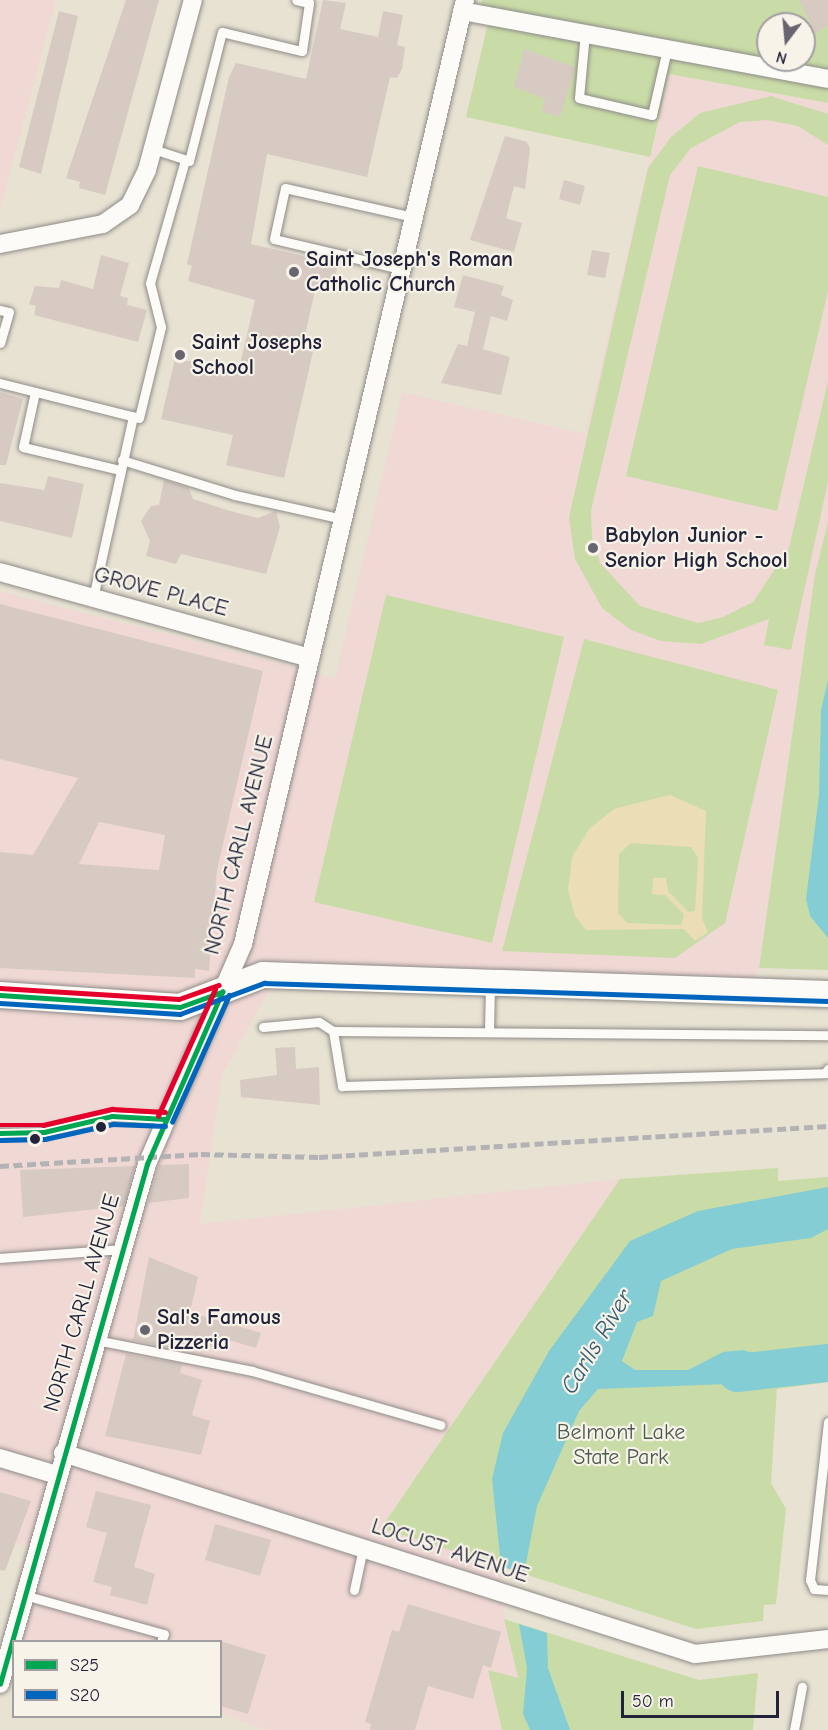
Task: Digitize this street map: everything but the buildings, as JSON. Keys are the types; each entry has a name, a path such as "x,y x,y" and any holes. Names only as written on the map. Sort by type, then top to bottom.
{"main road":[{"path":"0,995 180,1007 263,975 828,994"}],"street":[{"path":"0,244 103,224 130,205 153,149 193,0"},
{"path":"464,5 585,33 828,79"},
{"name":"NORTH CARLL AVENUE","path":"1,1677 122,1249 165,1119 243,944 464,5"},
{"name":"GROVE PLACE","path":"0,572 310,658"},
{"name":"LOCUST AVENUE","path":"63,1453 694,1654 828,1639"},
{"path":"0,1458 57,1475"}],"lane":[{"path":"153,149 189,161 222,32 302,51 309,3 296,0"},
{"path":"585,33 579,98 652,115 667,49"},
{"path":"0,383 139,418 161,327 150,284 185,160"},
{"path":"401,269 274,239 285,188 414,217"},
{"path":"0,310 9,312 0,344"},
{"path":"35,392 23,447 120,470"},
{"path":"93,598 133,416"},
{"path":"122,460 234,495 343,519"},
{"path":"489,1032 490,983"},
{"path":"263,1027 319,1022 333,1031 828,1035"},
{"path":"333,1031 342,1086 825,1073 828,1069"},
{"path":"0,1133 44,1132 112,1116 165,1119"},
{"path":"0,1258 122,1249"},
{"path":"96,1340 252,1371 440,1425"},
{"path":"828,1422 810,1580 814,1589 828,1590"},
{"path":"354,1590 363,1548"},
{"path":"24,1595 164,1634 161,1640"},
{"path":"794,1730 802,1687"}],"shaded area":[{"path":"0,0 56,0 0,210"},
{"path":"669,74 828,103 828,522 815,575 759,968 754,978 284,964 222,1075 200,1224 620,1179 381,1527 501,1566 504,1619 518,1679 488,1670 502,1730 265,1730 222,1713 222,1640 23,1640 46,1552 0,1538 0,591 335,678 402,392 585,434"}],"green space":[{"path":"482,0 828,0 828,103 669,74 650,157 466,117 491,10 480,7"},
{"path":"771,96 828,114 828,145 798,126 767,120 740,122 691,148 670,175 591,511 592,537 600,563 640,606 698,623 723,617 753,602 789,548 828,381 828,482 791,650 764,645 769,619 701,644 661,641 631,630 602,608 575,559 569,517 648,168 671,137 700,113"},
{"path":"698,166 828,197 828,291 777,511 626,476"},
{"path":"828,522 828,970 759,968 815,574"},
{"path":"386,595 564,637 492,943 314,902"},
{"path":"584,639 778,690 725,923 675,958 502,951"},
{"name":"Belmont Lake State Park","path":"778,1168 778,1181 828,1177 828,1382 777,1389 771,1483 786,1509 776,1604 764,1605 763,1621 696,1629 381,1528 620,1179"},
{"path":"504,1619 699,1680 758,1673 753,1730 502,1730 488,1670 518,1678"}],"sand":[{"path":"670,795 706,811 702,919 708,932 695,941 684,929 586,930 575,916 568,889 572,857 589,829 614,809","holes":["631,843 691,847 698,858 695,911 688,912 668,891 666,878 653,878 652,894 665,895 684,914 681,925 627,923 618,913 619,854"]}],"water":[{"path":"828,680 828,938 810,916 806,899 819,795 821,710"},
{"name":"Carlls River","path":"828,1187 828,1229 811,1238 732,1249 661,1281 653,1316 637,1322 622,1361 635,1370 688,1370 723,1352 743,1350 787,1364 728,1384 598,1389 579,1411 537,1506 524,1574 501,1566 492,1479 503,1433 549,1351 630,1241 698,1211"},
{"path":"519,1624 547,1633 548,1668 570,1730 530,1730 523,1714 527,1668"}],"waterway":[{"path":"737,1373 828,1363"}],"railway":[{"path":"0,1166 201,1154 319,1157 828,1126"}],"transit line":[{"name":"S20","path":"0,1003 180,1014 264,983 828,1001"},
{"path":"0,988 179,999 219,985"},
{"path":"158,1116 215,989"},
{"name":"S25","path":"0,995 180,1007 222,992"},
{"name":"S25","path":"12,1640 147,1164 222,992"},
{"name":"S20","path":"172,1122 229,995"},
{"path":"0,1125 43,1125 112,1109 165,1112"},
{"name":"S25","path":"0,1133 44,1132 112,1116 165,1119"},
{"name":"S20","path":"0,1140 45,1139 113,1124 165,1126"},
{"name":"S25","path":"0,1684 12,1642"}],"place":[{"name":"Saint Joseph's Roman Catholic Church","path":"294,272"},
{"name":"Saint Josephs School","path":"180,355"},
{"name":"Babylon Junior - Senior High School","path":"593,548"},
{"name":"Sal's Famous Pizzeria","path":"145,1330"}]}
